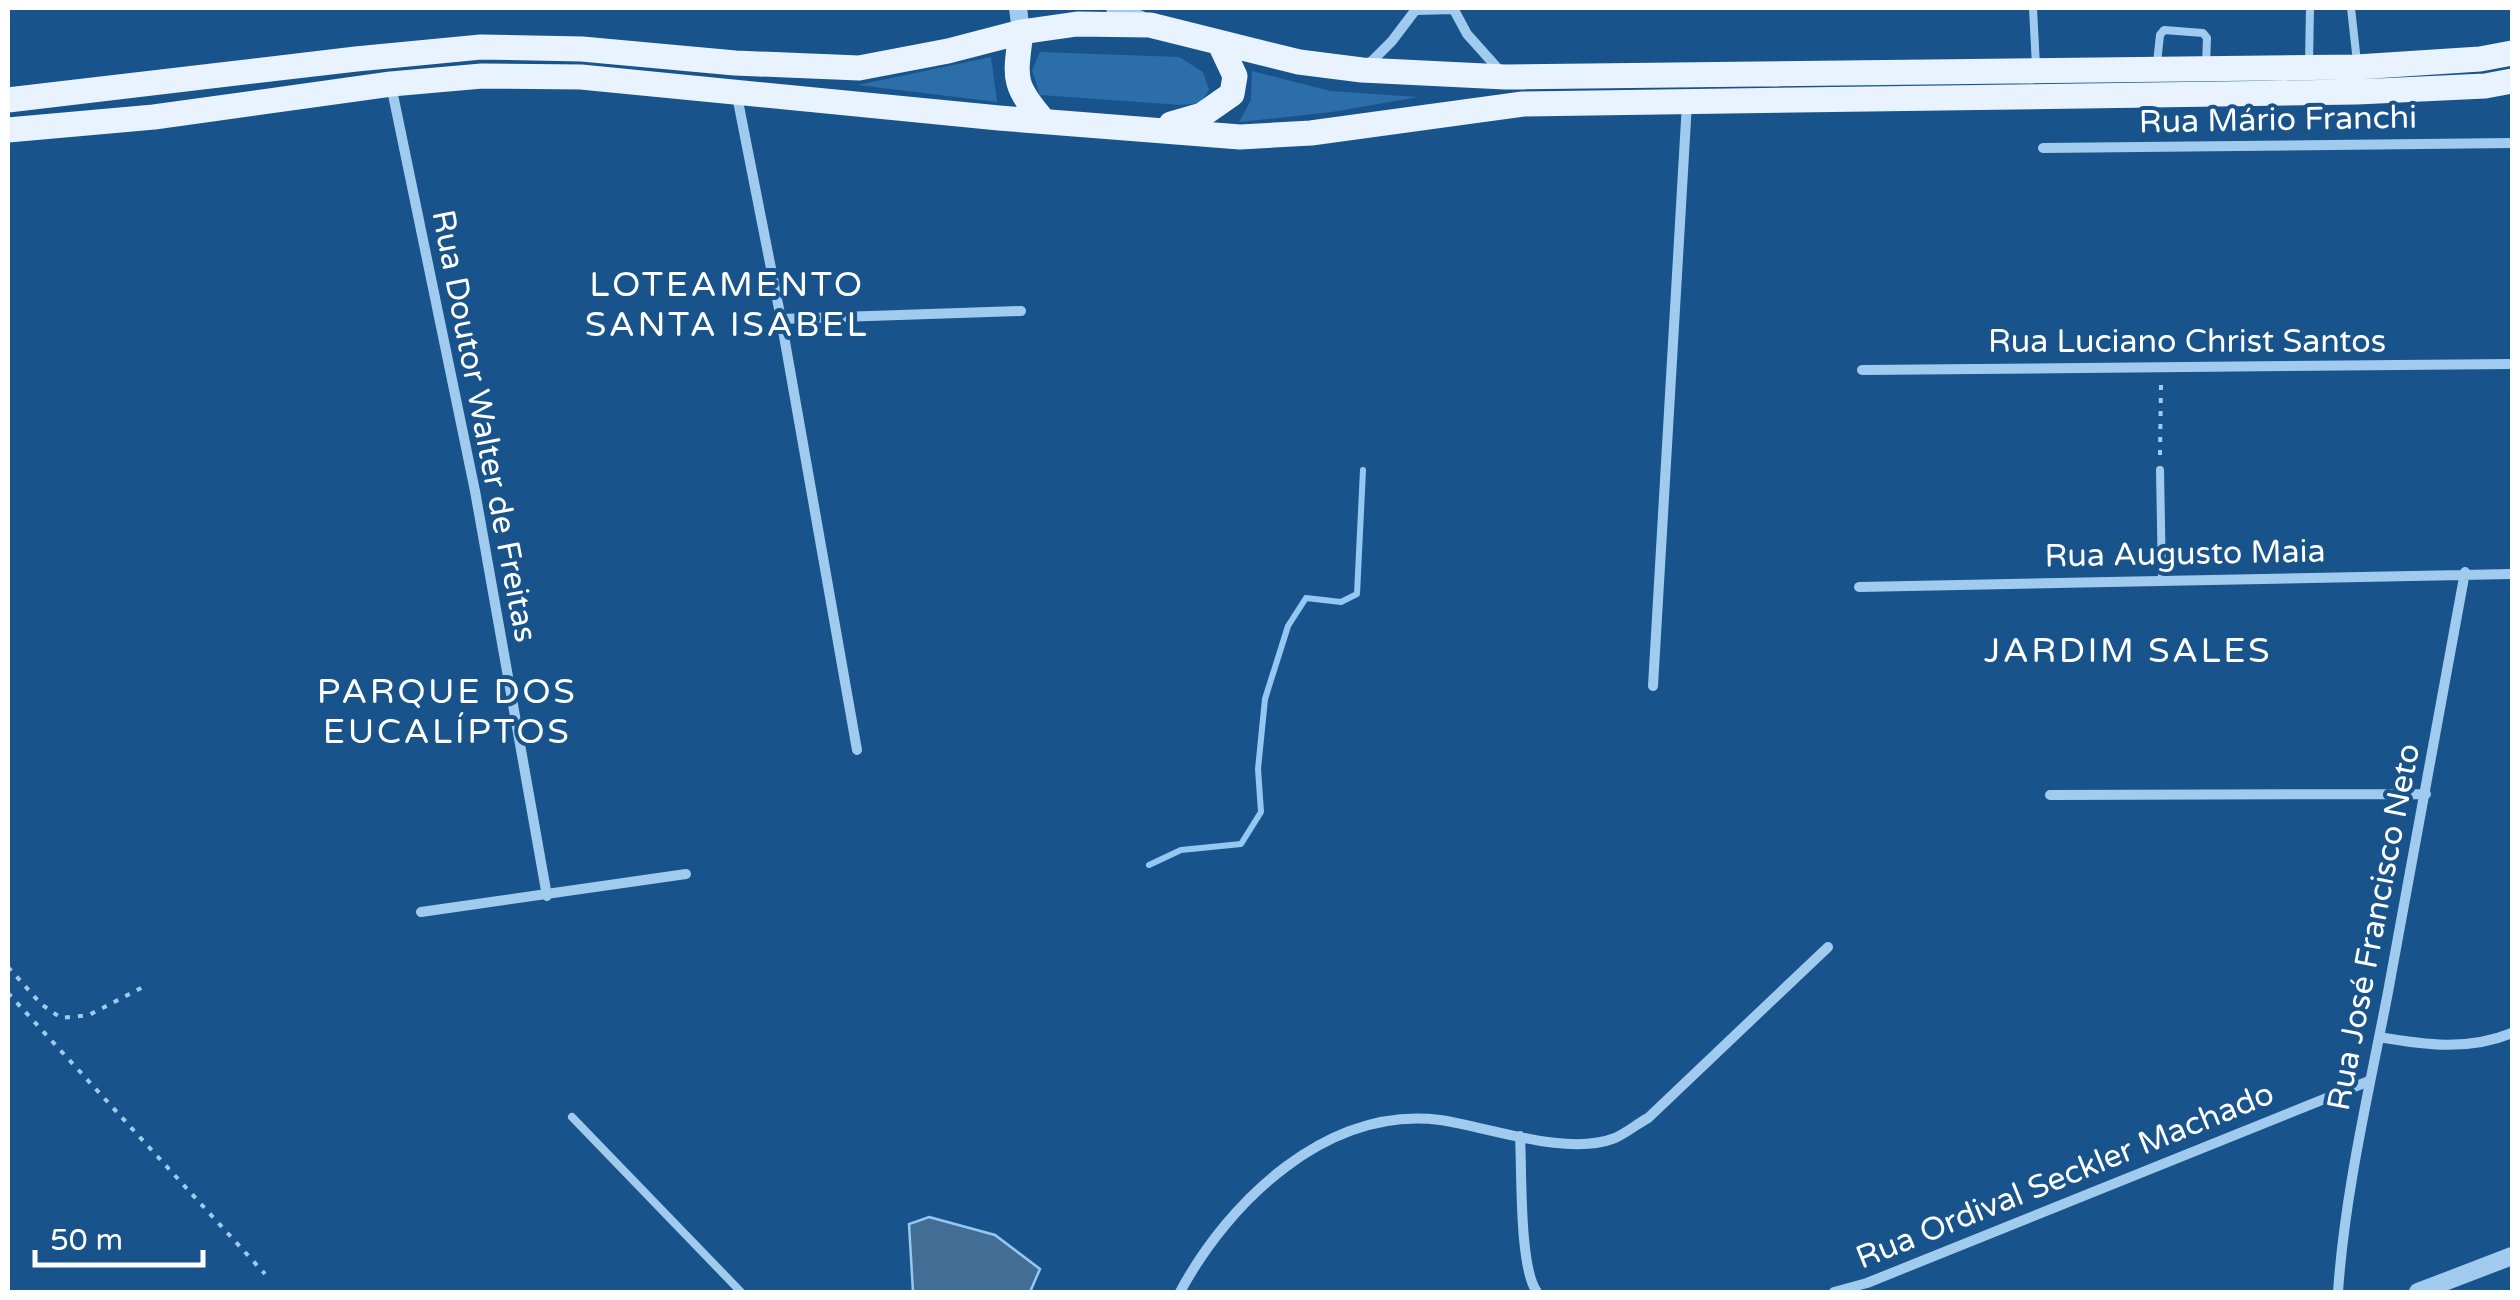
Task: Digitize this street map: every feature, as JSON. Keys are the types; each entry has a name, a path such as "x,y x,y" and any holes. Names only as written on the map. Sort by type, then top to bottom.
{"main road":[{"path":"1020,20 1016,76 1023,97 1044,121"},
{"path":"8,100 482,47 582,49 735,63 859,68 948,51 1020,20 1150,25 1300,62 1362,70 1505,77 2357,67 2480,59 2512,53"},
{"path":"1156,128 1202,115 1232,94 1236,76 1219,42"},
{"path":"8,130 154,117 391,84 482,76 581,77 1240,137 1311,133 1522,104 2356,92 2485,86 2512,80"}],"street":[{"path":"1115,8 1150,25"},
{"path":"1362,70 1392,42 1417,9 1453,8 1468,34 1505,77"},
{"name":"Rua Doutor Walter de Freitas","path":"391,84 475,491 547,896"},
{"path":"736,90 858,750"},
{"path":"1653,686 1687,102"},
{"name":"Rua Mário Franchi","path":"2043,148 2512,143"},
{"path":"781,318 1021,311"},
{"name":"Rua Luciano Christ Santos","path":"1862,370 2512,364"},
{"name":"Rua José Francisco Neto","path":"2338,1292 2340,1256 2369,1081 2465,572"},
{"name":"Rua Augusto Maia","path":"1859,587 2512,574"},
{"path":"2050,796 2426,794"},
{"path":"421,912 686,874"},
{"path":"1180,1292 1201,1254 1246,1200 1291,1163 1337,1138 1385,1121 1437,1120 1576,1143 1613,1138 1648,1118 1828,947"},
{"path":"2379,1037 2432,1046 2487,1043 2512,1033"},
{"name":"Rua Ordival Seckler Machado","path":"1834,1292 1867,1283 2369,1081"},
{"path":"1520,1136 1526,1262 1536,1292"},
{"path":"2418,1292 2512,1256"}],"lane":[{"path":"2033,8 2036,72"},
{"path":"2309,67 2310,8"},
{"path":"2351,8 2357,67"},
{"path":"2156,70 2164,30 2203,32 2207,38 2206,69"},
{"path":"2160,470 2162,580"},
{"path":"572,1117 742,1292"}],"path":[{"path":"2160,470 2161,367"},
{"path":"8,967 41,1004 60,1018 89,1015 144,987"},
{"path":"8,993 265,1274"}],"shaded area":[{"path":"1040,52 1179,57 1203,72 1209,90 1200,103 1181,105 1040,95 1032,70"},
{"path":"991,57 997,102 858,85"},
{"path":"1252,71 1330,91 1418,97 1239,122 1251,100"},
{"path":"929,1217 995,1235 1040,1269 1030,1292 913,1292 909,1224"}],"waterway":[{"path":"1149,865 1181,850 1241,844 1261,812 1258,769 1265,699 1288,626 1306,598 1341,602 1357,594 1363,470"}],"district":[{"name":"LOTEAMENTO SANTA ISABEL","path":"727,305"},
{"name":"JARDIM SALES","path":"2128,651"},
{"name":"PARQUE DOS EUCALÍPTOS","path":"447,712"}]}
